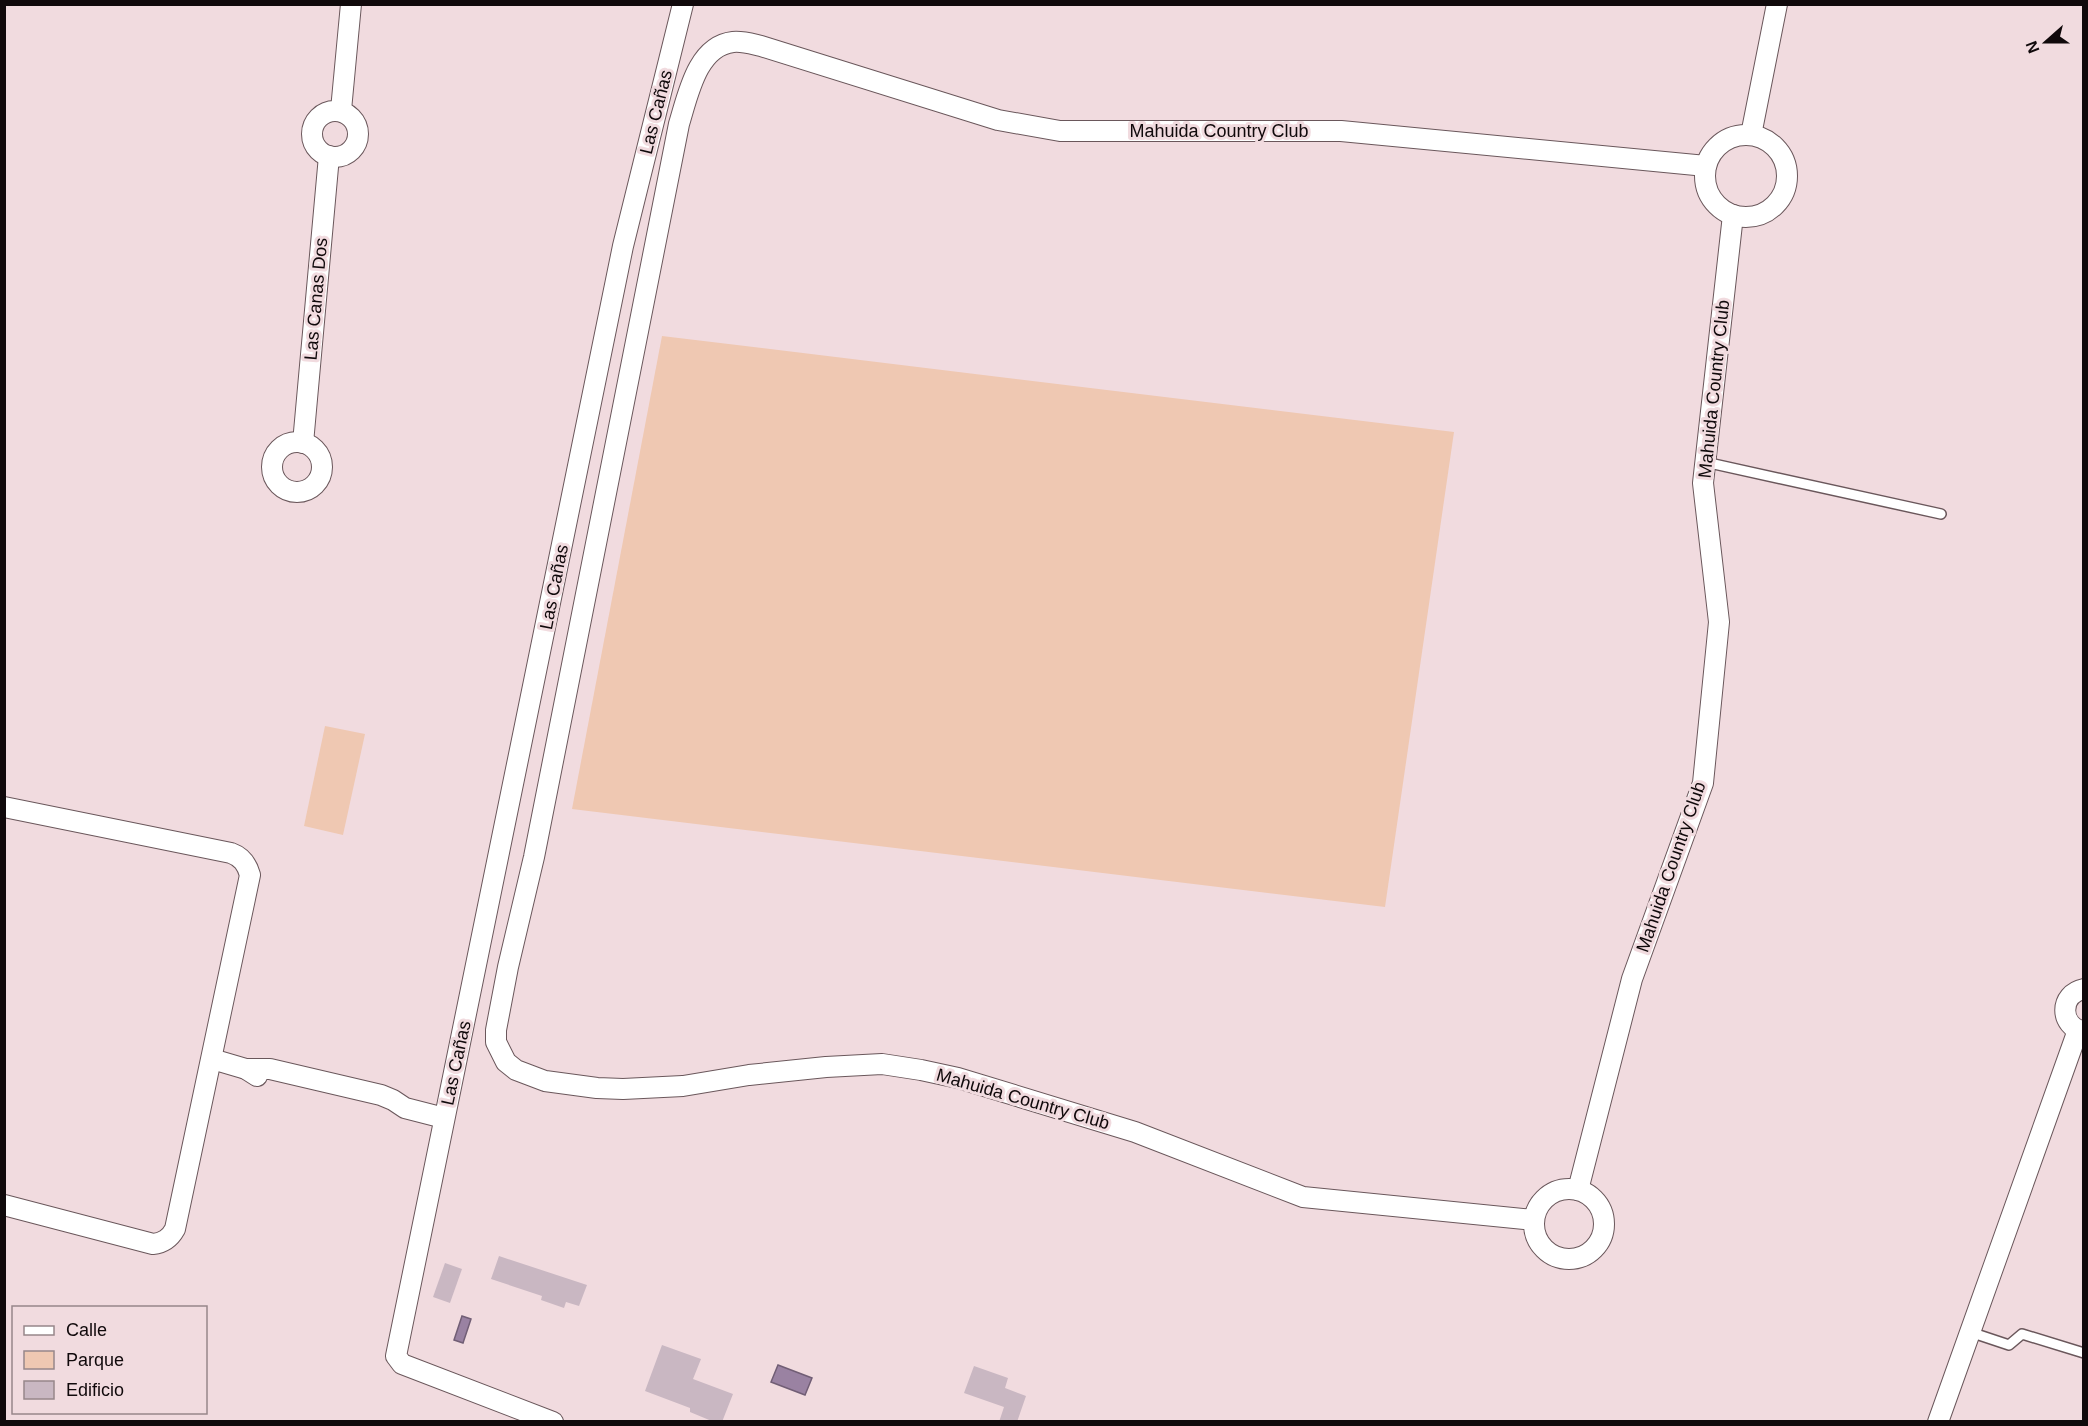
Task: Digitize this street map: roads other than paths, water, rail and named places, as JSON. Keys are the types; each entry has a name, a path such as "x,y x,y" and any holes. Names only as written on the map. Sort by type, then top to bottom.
{"street":[{"path":"341,110 351,4"},
{"name":"Las Cañas","path":"553,1422 402,1364 396,1356 623,246 683,4"},
{"path":"1751,135 1777,4"},
{"name":"Mahuida Country Club","path":"1534,1220 1303,1197 1135,1132 958,1078 911,1068 882,1064 826,1066 749,1074 683,1086 623,1089 545,1081 516,1070 506,1062 496,1042 506,977 534,857 679,124 691,85 704,61 717,47 726,43 743,42 761,46 998,120 1060,131 1341,131 1706,166"},
{"path":"332,110 341,110 353,118 357,125 358,139 355,146 344,156 329,156 316,147 311,132 318,117 332,110"},
{"path":"1739,135 1751,135 1763,138 1773,145 1786,166 1787,179 1778,202 1758,216 1745,217 1733,215 1713,201 1707,190 1705,178 1710,155 1718,146 1739,135"},
{"name":"Las Canas Dos","path":"303,442 329,156"},
{"name":"Mahuida Country Club","path":"1578,1190 1632,979 1703,783 1719,622 1703,483 1733,215"},
{"path":"4,807 231,854 246,864 250,881 175,1229 165,1241 153,1244 4,1205"},
{"path":"1938,1422 2081,1031 2067,1021 2065,1007 2072,994 2084,988"},
{"path":"212,1059 246,1069 270,1069 381,1095 405,1108 444,1118"},
{"path":"1558,1190 1578,1190 1589,1195 1600,1206 1604,1221 1603,1233 1597,1246 1588,1255 1574,1260 1561,1259 1547,1252 1539,1243 1534,1232 1534,1220 1538,1208 1545,1199 1558,1190"}],"lane":[{"path":"1705,462 1941,514"},
{"path":"1970,1332 2009,1345 2022,1334 2084,1353"}]}
